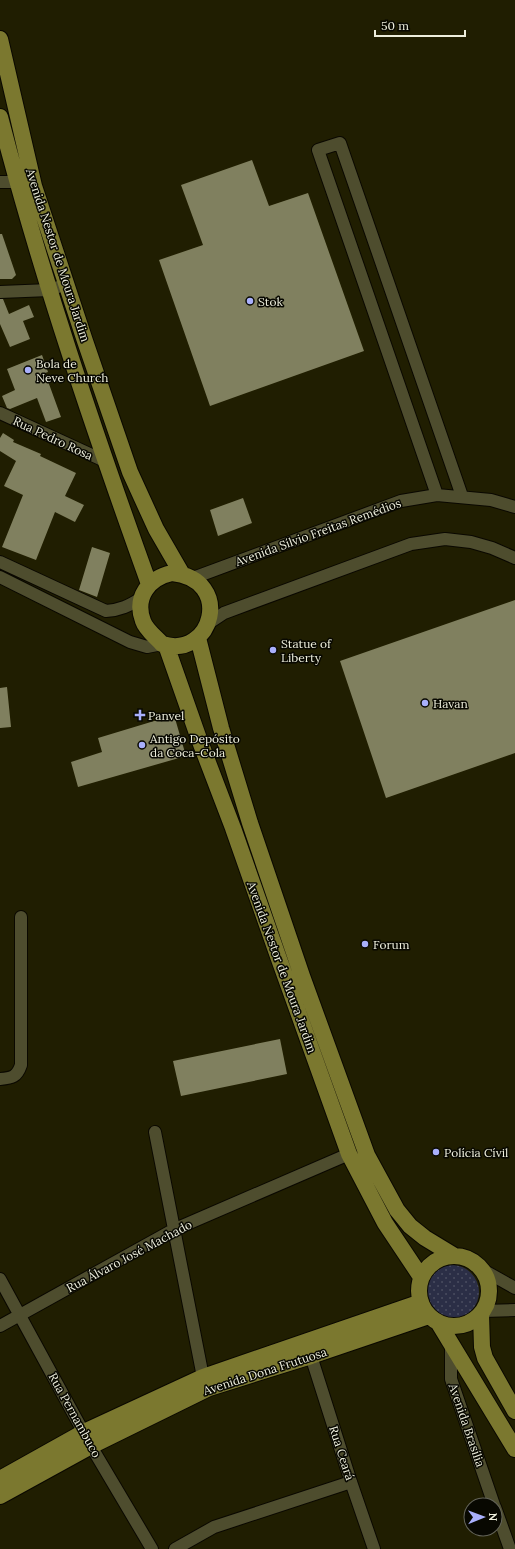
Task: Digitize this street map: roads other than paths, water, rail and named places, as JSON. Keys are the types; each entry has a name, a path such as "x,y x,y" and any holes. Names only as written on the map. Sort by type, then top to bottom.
{"main road":[{"name":"Avenida Nestor de Moura Jardim","path":"0,39 34,186 130,472 156,529 188,576 205,590 211,606 209,623"},
{"name":"Avenida Nestor de Moura Jardim","path":"0,117 17,182 50,290 149,584"},
{"path":"141,598 149,584 165,575 172,573 188,576"},
{"name":"Avenida Nestor de Moura Jardim","path":"141,598 143,621 147,628 164,645 233,828 366,1155 397,1210 406,1221 425,1238 453,1255 465,1256 475,1262 483,1270"},
{"path":"164,645 183,646 198,638 209,623"},
{"name":"Avenida Nestor de Moura Jardim","path":"198,638 221,728 250,823 294,978 349,1154 385,1223 421,1277"},
{"path":"453,1255 442,1257 431,1263 421,1277 419,1290 429,1313 451,1344 515,1449"},
{"path":"429,1313 448,1326 458,1326 466,1324 482,1312 489,1299 490,1289 488,1279 483,1270"},
{"path":"482,1312 482,1347 484,1358 515,1411"},
{"name":"Avenida Dona Frutuosa","path":"0,1479 84,1432 203,1377 429,1313"},
{"name":"Avenida Dona Frutuosa","path":"0,1496 92,1446 208,1388 311,1356 429,1313"}],"street":[{"path":"437,495 318,150 340,143 462,496"},
{"path":"0,182 17,182"},
{"path":"0,292 50,290 66,284"},
{"name":"Rua Pedro Rosa","path":"0,413 107,462"},
{"name":"Avenida Sílvio Freitas Remédios","path":"188,576 401,501 437,495 462,496 491,500 515,507"},
{"path":"209,623 224,613 411,544 445,539 471,542 492,548 515,558"},
{"path":"0,562 106,611 124,608 141,598"},
{"path":"0,577 130,642 147,647 164,645"},
{"path":"0,1079 12,1078 18,1073 21,1065 21,917"},
{"path":"155,1132 203,1377"},
{"name":"Rua Álvaro José Machado","path":"0,1326 173,1230 349,1154"},
{"path":"483,1270 515,1288"},
{"name":"Rua Pernambuco","path":"0,1279 84,1432 152,1549"},
{"path":"482,1312 515,1310"},
{"name":"Avenida Brasília","path":"451,1344 451,1379 492,1497"},
{"name":"Rua Ceará","path":"311,1356 374,1549"},
{"path":"175,1549 214,1527 351,1482"},
{"name":"Avenida Brasília","path":"503,1529 510,1549"}],"place":[{"name":"Stok","path":"250,301"},
{"name":"Bola de Neve Church","path":"28,370"},
{"name":"Statue of Liberty","path":"273,650"},
{"name":"Havan","path":"425,703"},
{"name":"Panvel","path":"140,715"},
{"name":"Antigo Depósito da Coca-Cola","path":"142,745"},
{"name":"Forum","path":"365,944"},
{"name":"Polícia Cívil","path":"436,1152"}]}
